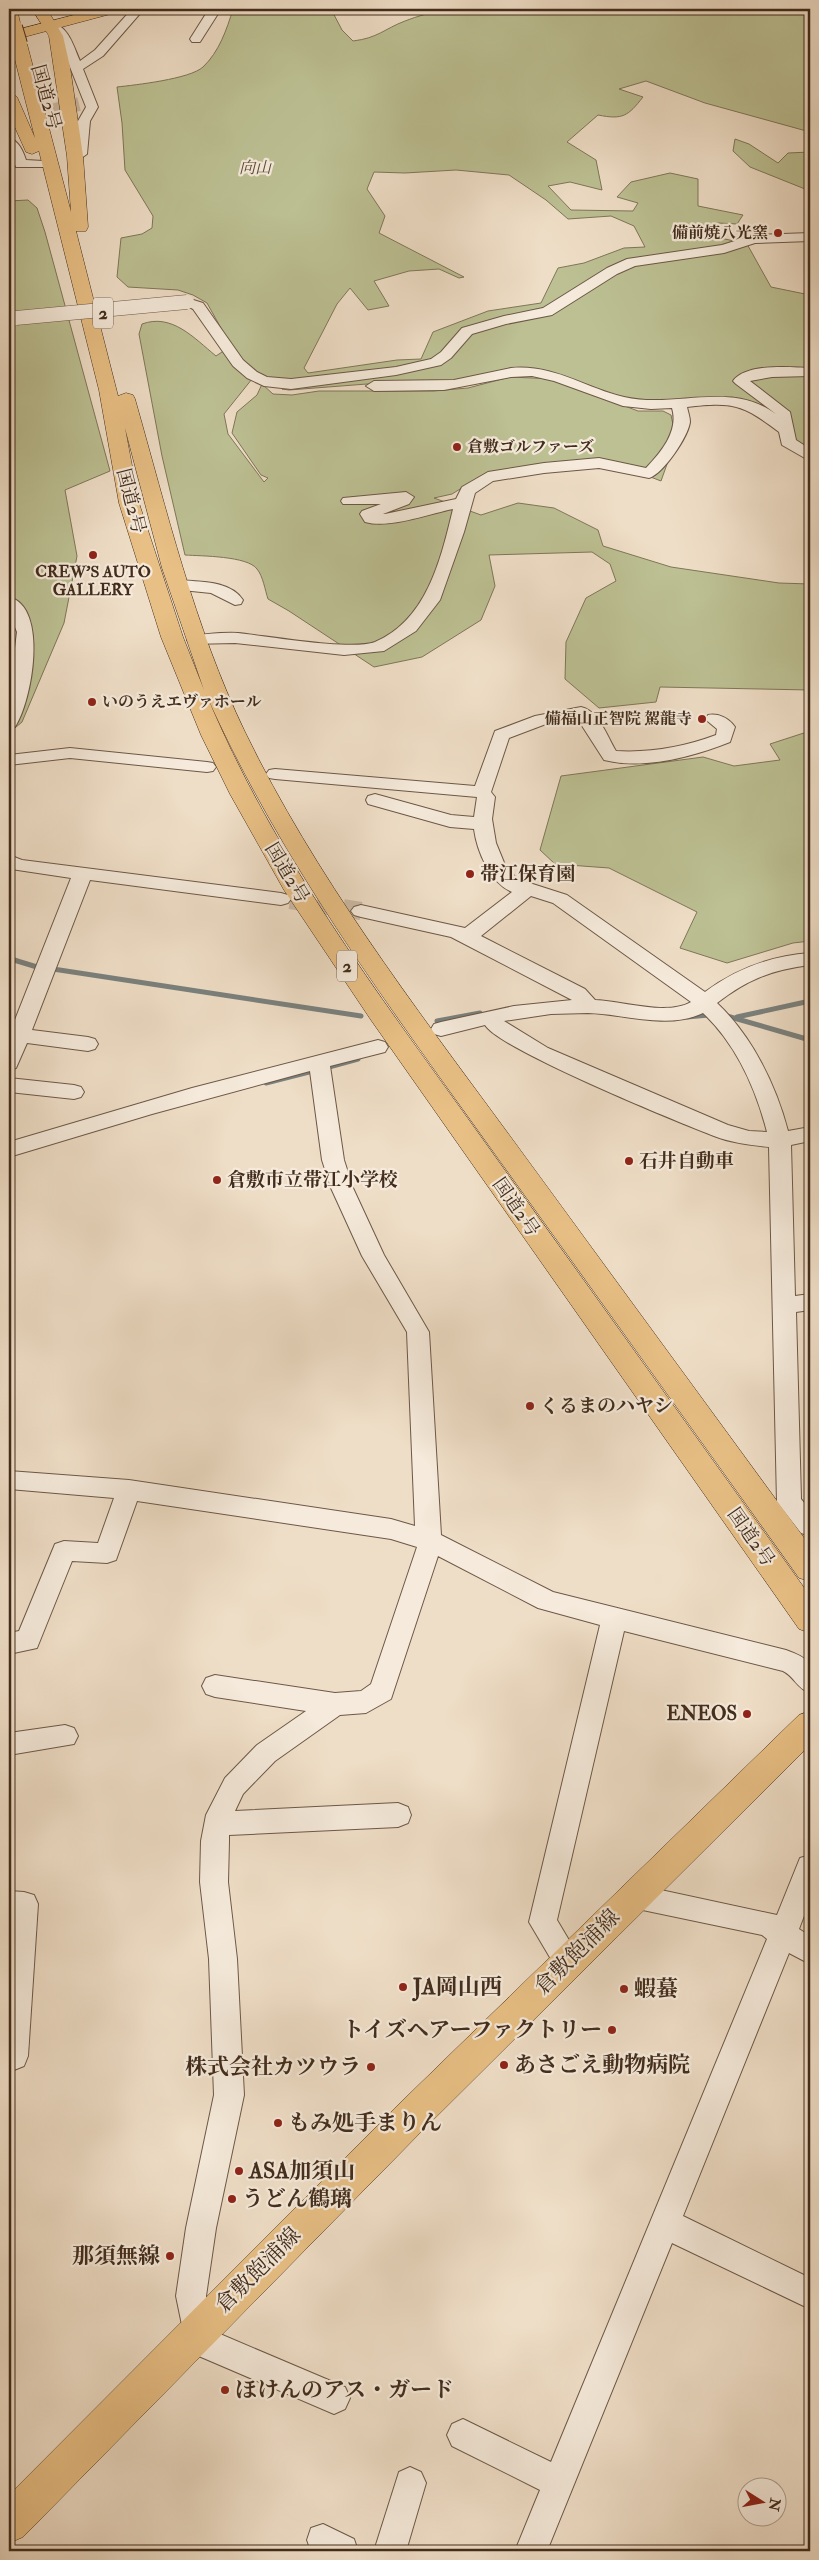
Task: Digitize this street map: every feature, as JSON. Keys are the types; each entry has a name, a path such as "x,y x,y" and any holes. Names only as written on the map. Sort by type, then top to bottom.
{"main road":[{"name":"国道2号","path":"10,9 20,35 72,225 178,585 196,640 233,730 285,830 407,1012 810,1569"},
{"name":"国道2号","path":"20,35 23,9"},
{"name":"2","path":"39,9 56,36 62,67 75,156 72,225"},
{"path":"20,35 113,9"},
{"name":"2","path":"9,96 38,164 72,225"},
{"name":"国道2号","path":"72,225 108,390 129,503 172,637 212,735 241,794 296,890 380,1014 810,1620"},
{"name":"倉敷飽浦線","path":"9,2523 194,2333 568,1962 632,1896 810,1726"}],"street":[{"path":"77,68 99,53 138,9"},
{"path":"196,38 215,9"},
{"path":"51,26 63,35 77,68 85,103 92,107 84,122 80,154 75,156"},
{"path":"9,142 16,150 21,164 38,164"},
{"path":"12,318 187,302 198,306 245,369 259,380 277,383 300,383 428,365 446,355 467,331 504,320 547,312 612,270 632,262 724,249 754,239 810,237"},
{"path":"277,383 277,390 289,392 368,386 453,385 500,373 532,372 562,378 600,395 632,404 727,401 749,405 785,429"},
{"path":"810,372 758,373 743,378 741,381 751,390 776,406 784,415 788,442 810,456"},
{"path":"196,640 235,638 344,650 378,647 410,627 432,600 456,532 463,502 468,490 488,477 544,468 599,463 649,472 657,466 672,443 682,422 678,403"},
{"path":"349,501 406,497 403,501 368,514 372,519 385,519 463,502"},
{"path":"178,585 208,587 226,591 235,600"},
{"path":"9,602 26,631 19,696 9,723"},
{"path":"482,792 501,735 542,720 581,712 590,719 596,734 610,756 629,758 680,752 724,738 726,727 714,719"},
{"path":"9,760 70,753 207,766"},
{"path":"275,774 482,792 486,796 483,808 489,851 496,868 512,885 554,895 595,921 705,1003 722,1020 762,1087 780,1140 789,1502 810,1526"},
{"path":"375,800 450,821 484,824"},
{"path":"12,868 83,873 281,899"},
{"path":"9,1063 58,932 83,873"},
{"path":"467,937 528,889"},
{"path":"361,911 457,932 578,994 589,1006"},
{"path":"442,1029 490,1017 552,1007 589,1006 679,1014 688,1012 705,1003 739,978 758,968 780,962 810,959"},
{"path":"490,1017 494,1024 541,1053 722,1131 748,1138 780,1140 810,1134"},
{"path":"19,1035 88,1044"},
{"path":"9,1150 150,1106 378,1047"},
{"path":"215,1686 335,1704 366,1702 382,1691 431,1541 427,1528 418,1332 373,1256 342,1188 332,1160 319,1062"},
{"path":"9,1085 74,1092"},
{"path":"783,1306 810,1302"},
{"path":"9,1480 129,1490 391,1529 431,1541 547,1601 786,1661 796,1665 810,1682"},
{"path":"9,1643 28,1641 64,1551 107,1553 129,1490"},
{"path":"568,1962 543,1922 615,1617"},
{"path":"334,2398 194,2333 191,2296 201,2228 229,2095 223,1959 214,1882 219,1815 234,1786 260,1760 335,1704"},
{"path":"9,1744 65,1736"},
{"path":"218,1824 398,1815"},
{"path":"531,2551 558,2482 673,2227 794,1941 810,1868"},
{"path":"632,1896 768,1924 794,1941"},
{"path":"9,1903 24,1904 14,2056 9,2055"},
{"path":"673,2227 810,2294"},
{"path":"463,2436 558,2482"},
{"path":"390,2551 410,2483"}],"green space":[{"name":"向山","path":"233,9 331,9 342,30 353,41 369,38 410,19 444,9 810,9 810,132 705,103 646,81 619,89 643,97 633,109 619,117 598,115 567,142 596,160 602,190 570,182 548,186 571,210 633,211 638,203 617,197 631,182 670,173 698,179 698,206 743,215 737,224 718,223 712,236 747,244 771,287 810,295 810,452 793,441 752,404 628,400 569,378 534,371 446,384 367,384 289,390 282,389 294,386 252,379 224,414 228,434 264,482 268,478 261,475 232,433 237,412 257,395 262,384 273,394 292,395 319,391 433,391 468,388 510,377 554,379 638,411 663,411 671,415 676,439 661,481 622,466 601,461 486,473 452,494 434,498 481,515 518,503 554,508 598,530 603,546 671,567 779,583 810,584 810,690 660,687 656,702 599,708 565,679 566,642 586,598 616,581 610,564 592,552 489,555 495,586 481,620 422,657 374,667 268,599 261,575 252,565 234,559 185,555 162,456 139,334 142,324 153,321 163,322 182,329 216,356 231,346 207,303 193,295 178,290 128,287 117,277 121,238 142,234 152,228 153,216 125,170 122,123 117,87 162,81 187,75 203,67 214,54 222,40","holes":["456,170 509,175 546,200 568,219 611,216 634,226 645,247 624,248 584,263 558,268 541,303 488,311 433,332 421,359 397,360 308,373 304,368 337,304 350,288 368,310 389,306 374,281 409,271 439,269 459,278 464,277 379,233 385,216 367,189 374,172 405,173"]},
{"path":"735,139 749,144 778,163 788,153 810,152 810,191 750,167 733,151"},
{"path":"28,200 37,208 45,232 110,471 65,490 77,556 64,623 22,722 9,733 9,647 29,624 9,589 9,201"},
{"path":"810,731 810,941 793,943 727,963 680,948 697,912 609,868 555,864 540,850 561,776 703,757 734,766 780,760 770,744"}],"waterway":[{"path":"9,958 18,961"},
{"path":"14,960 37,967"},
{"path":"53,969 361,1016"},
{"path":"737,1017 810,1001"},
{"path":"437,1021 480,1013"},
{"path":"687,1017 709,1015"},
{"path":"727,1016 810,1040"},
{"path":"329,1067 358,1059"},
{"path":"266,1083 309,1072"}],"tunnel":[{"path":"9,122 79,104"},
{"path":"290,900 361,911"}],"place":[{"name":"備前焼八光窯","path":"778,233"},
{"name":"倉敷ゴルファーズ","path":"457,447"},
{"name":"CREW'S AUTO GALLERY","path":"93,555"},
{"name":"いのうえエヴァホール","path":"92,702"},
{"name":"備福山正智院 駕龍寺","path":"702,719"},
{"name":"帯江保育園","path":"470,874"},
{"name":"石井自動車","path":"629,1161"},
{"name":"倉敷市立帯江小学校","path":"217,1180"},
{"name":"くるまのハヤシ","path":"530,1406"},
{"name":"ENEOS","path":"747,1714"},
{"name":"JA岡山西","path":"403,1987"},
{"name":"蝦蟇","path":"624,1989"},
{"name":"トイズヘアーファクトリー","path":"612,2030"},
{"name":"あさごえ動物病院","path":"504,2065"},
{"name":"株式会社カツウラ","path":"371,2067"},
{"name":"もみ処手まりん","path":"278,2123"},
{"name":"ASA加須山","path":"239,2171"},
{"name":"うどん鶴璃","path":"232,2199"},
{"name":"那須無線","path":"170,2256"},
{"name":"ほけんのアス・ガード","path":"225,2390"}]}
